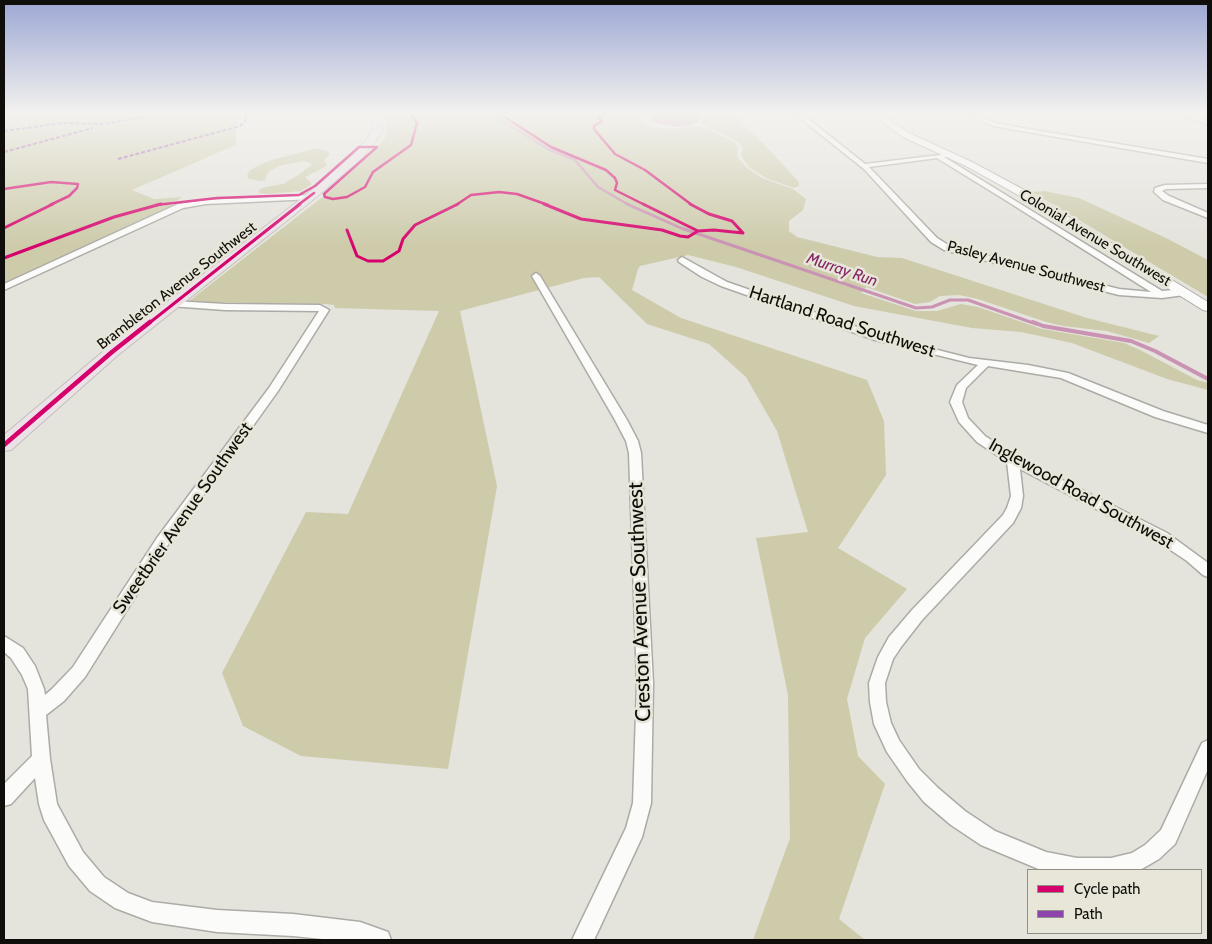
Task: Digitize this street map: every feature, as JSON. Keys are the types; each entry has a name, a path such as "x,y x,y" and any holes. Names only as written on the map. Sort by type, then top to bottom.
{"main road":[{"name":"Brambleton Avenue Southwest","path":"4,445 112,352 310,197 354,158"},
{"name":"Colonial Avenue Southwest","path":"949,158 1022,193 1208,307"}],"street":[{"name":"Pasley Avenue Southwest","path":"854,158 864,166 934,240 947,248 1106,289 1134,294 1162,295 1184,292"},
{"path":"864,166 921,158"},
{"path":"948,158 1162,295"},
{"path":"1190,158 1208,161"},
{"path":"1208,186 1161,188 1158,192 1166,198 1208,216"},
{"path":"4,287 181,206 206,202 310,197"},
{"name":"Hartland Road Southwest","path":"682,260 724,284 879,338 985,364 1028,368 1064,375 1159,414 1208,429"},
{"name":"Creston Avenue Southwest","path":"536,276 621,420 632,441 635,453 645,683 642,803 635,830 582,940"},
{"name":"Sweetbrier Avenue Southwest","path":"39,710 58,695 79,672 162,542 274,389 324,310 322,308 225,307 173,304"},
{"name":"Inglewood Road Southwest","path":"985,364 961,387 957,395 956,402 963,419 970,428 996,450 1143,526 1192,557 1208,570"},
{"path":"1013,460 1017,496 1014,508 1002,526 917,615 895,642 886,657 878,683 877,696 882,724 893,746 913,775 931,795 958,818 988,838 1020,853 1046,862 1077,868 1111,868 1136,862 1152,852 1168,837 1208,749"},
{"path":"4,643 17,653 29,672 36,689 41,758 48,804 54,820 76,859 97,884 122,901 152,912 217,921 322,928 360,933 380,940"},
{"path":"4,797 41,758"}],"shaded area":[{"path":"4,158 206,158 132,190 154,199 182,197 166,203 177,208 4,285"},
{"path":"279,158 326,158 324,160 327,166 305,177 312,184 301,191 259,193 259,190 265,187 283,184 312,164 304,161 279,166 268,172 265,180 249,179 247,176 249,171"},
{"path":"367,158 738,158 747,168 762,178 793,189 806,199 803,210 789,221 789,231 797,237 877,257 902,258 1087,318 1159,336 1149,343 1107,331 1063,326 978,299 959,295 940,296 930,302 915,304 866,287 861,293 916,311 937,311 961,304 978,307 1042,329 1124,343 1197,380 1208,383 1208,390 1167,379 1072,343 1021,332 972,328 854,306 736,267 688,255 640,266 638,269 632,290 681,318 867,380 884,421 886,475 838,548 907,589 865,638 847,699 858,756 885,784 839,919 865,940 753,940 790,838 788,695 756,538 808,532 777,431 746,377 709,344 647,324 599,277 584,278 460,311 497,486 448,769 301,756 243,726 222,673 306,512 348,514 439,311 335,308 334,305 326,304 188,302 330,191"},
{"path":"743,158 777,158 799,182 799,186 794,188 766,178 750,168"},
{"path":"1044,191 1079,198 1166,238 1208,260 1208,297 1032,192"}],"waterway":[{"name":"Murray Run","path":"570,158 575,160 598,187 628,205"},
{"name":"Murray Run","path":"628,205 681,228 916,308 932,307 950,300 968,300 1036,324"},
{"name":"Murray Run","path":"1033,322 1043,326 1131,341 1155,351 1208,379"}],"cycle path":[{"path":"4,258 114,217 161,204 217,198 299,195 315,186 347,158"},
{"path":"365,158 324,194 325,197 333,199 347,197 365,187 373,172 393,158"},
{"path":"577,158 606,170 615,178 617,183 615,190 626,194 654,211 698,231"},
{"path":"347,230 357,256 368,261 383,261 399,251 403,239 415,225 454,207 471,195 499,192 517,194 581,219 662,230 680,236 688,237 698,231 714,230 743,233 732,221 709,214 691,205 645,170 623,158"},
{"path":"4,189 51,182 78,184 77,188 69,196 4,228"},
{"path":"4,445 112,352 314,193"}]}
